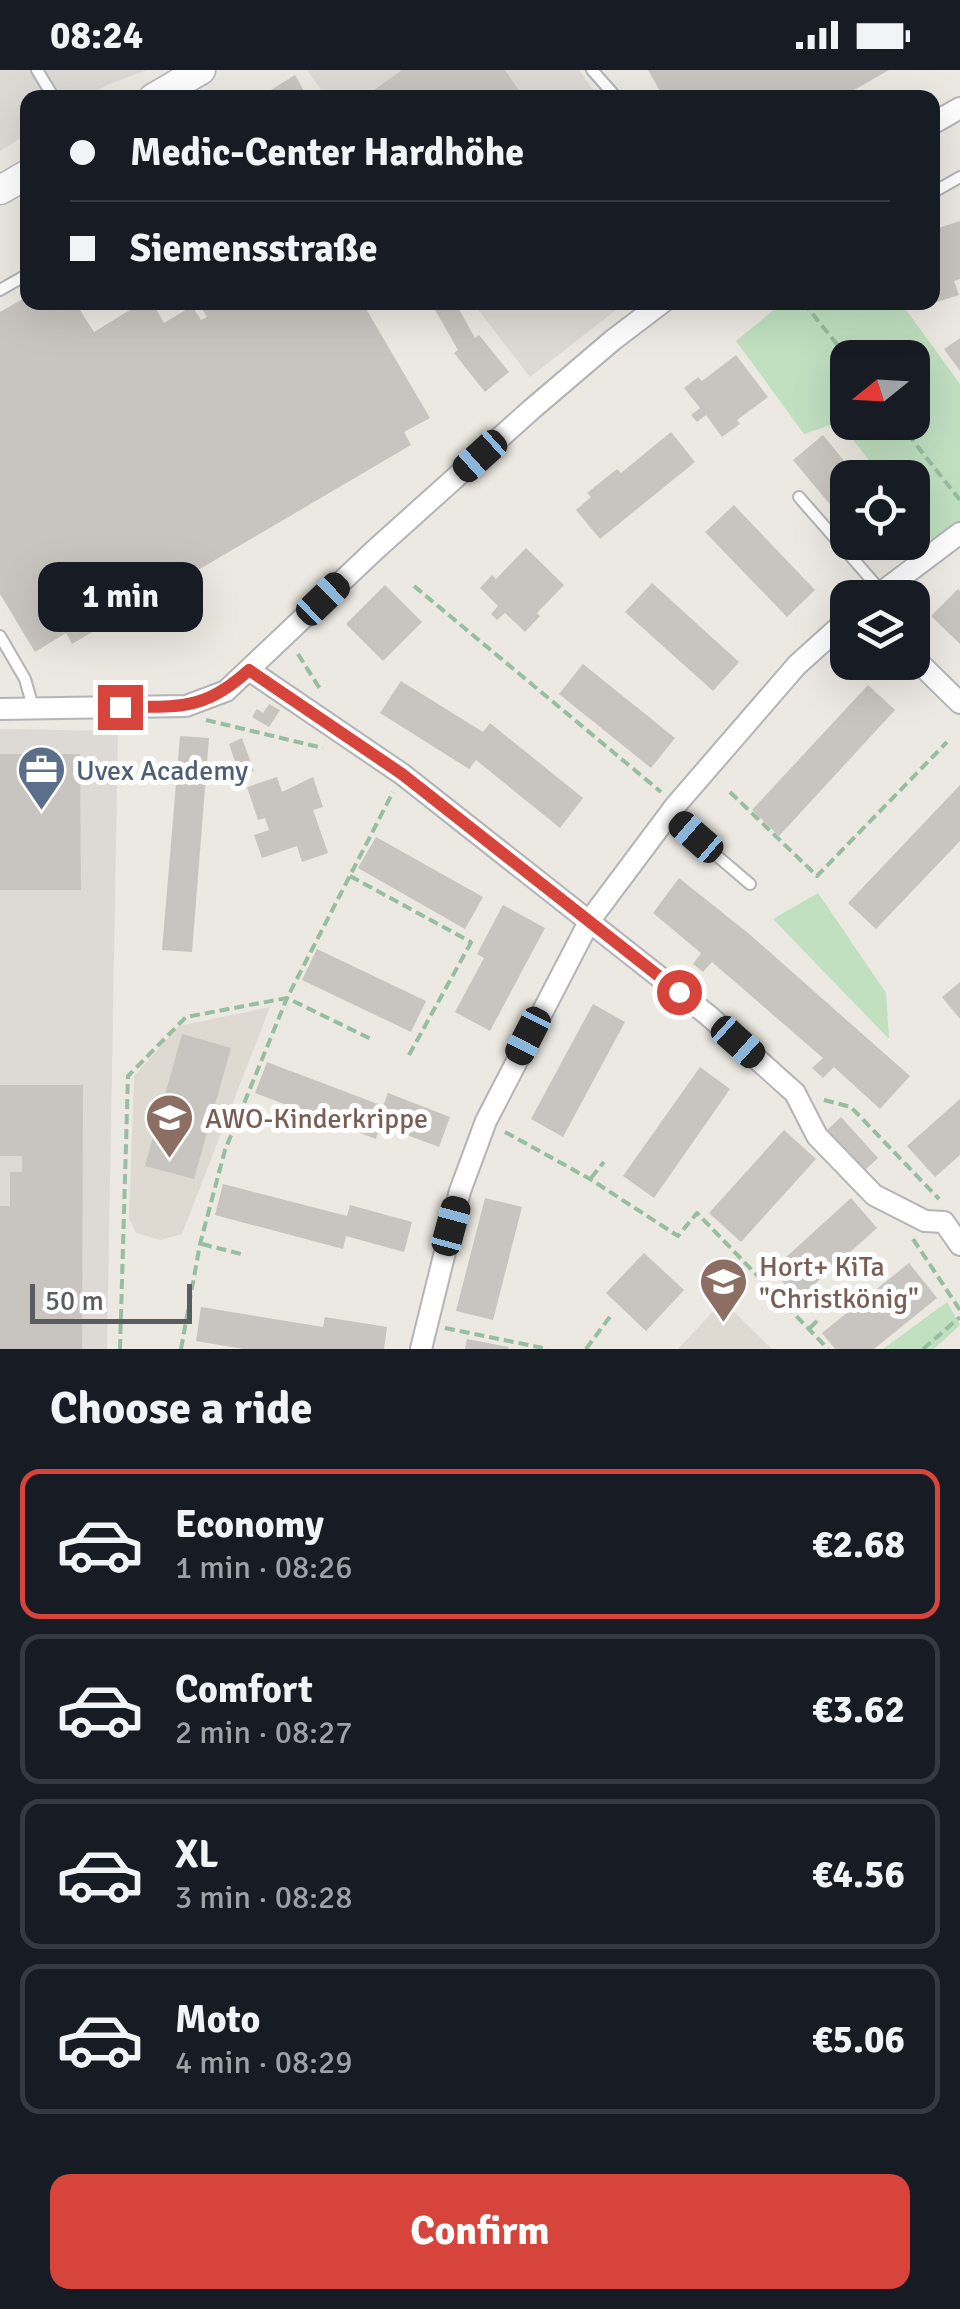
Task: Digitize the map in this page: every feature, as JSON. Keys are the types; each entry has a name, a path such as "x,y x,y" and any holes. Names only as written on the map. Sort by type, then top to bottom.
{"main road":[{"path":"167,90 201,70"}],"street":[{"path":"0,709 186,706 226,691 532,409 652,310"},
{"path":"898,580 960,533"},
{"path":"422,1349 460,1191 486,1122 590,920 672,809 797,665 830,635"},
{"path":"249,670 402,774 709,1016 795,1093 817,1136 874,1195 925,1221 944,1222 960,1245"},
{"path":"930,674 960,704"}],"lane":[{"path":"592,70 611,90"},
{"path":"799,496 866,580"},
{"path":"0,636 25,679 33,708"},
{"path":"672,809 750,884"}],"path":[{"path":"809,310 834,340"},
{"path":"912,440 960,500"},
{"path":"414,586 672,809"},
{"path":"297,624 298,659 324,694"},
{"path":"168,706 224,726 288,737 323,748"},
{"path":"730,792 817,876 947,742"},
{"path":"181,1349 200,1244 224,1150 287,998 402,774"},
{"path":"350,876 472,940 408,1056"},
{"path":"120,1349 128,1076 186,1017 287,998 373,1040"},
{"path":"795,1093 851,1108 939,1200 944,1222"},
{"path":"486,1122 590,1179 678,1236 697,1213 828,1349"},
{"path":"590,1179 604,1162"},
{"path":"910,1234 960,1310"},
{"path":"200,1244 241,1254"},
{"path":"586,1349 612,1314"},
{"path":"923,1349 960,1318"},
{"path":"810,1328 820,1319"},
{"path":"426,1324 548,1349"}],"shaded area":[{"path":"0,70 147,70 98,90 20,90 20,138 0,151"},
{"path":"307,70 579,70 593,90 321,90"},
{"path":"478,310 616,310 530,377"},
{"path":"0,729 118,731 107,1349 0,1349"},
{"name":"AWO-Kinderkrippe","path":"270,1007 182,1234 160,1240 136,1233 129,1218 134,1076 179,1026"},
{"name":"Hort+ KiTa \"Christkönig\"","path":"723,1301 772,1349 678,1349"}],"green space":[{"path":"774,310 906,310 928,340 830,340 830,425 804,434 736,341"},
{"path":"930,343 960,384 960,525 934,543 930,538 930,460 869,460 853,440 930,440"},
{"path":"818,893 886,993 889,1039 773,919"},
{"path":"947,1302 960,1325 934,1349 883,1349"}],"building":[{"path":"402,70 505,70 519,90 374,90"},
{"path":"648,70 889,70 854,90 659,90"},
{"path":"295,75 303,90 271,90"},
{"path":"960,221 960,279 954,281 959,295 940,301 940,227"},
{"path":"20,301 20,310 80,310 94,332 130,310 157,310 164,323 185,310 195,310 201,320 207,317 203,310 367,310 430,418 404,432 411,445 72,644 66,633 35,652 0,594 0,312"},
{"path":"435,310 459,310 475,338 479,335 509,372 485,392 454,353 458,350"},
{"path":"960,338 960,371 944,349"},
{"path":"736,355 768,397 722,437 706,415 697,422 691,415 700,408 684,388 698,377 702,381"},
{"path":"671,432 695,462 600,539 576,510 591,497 587,493 617,469 621,473"},
{"path":"823,435 843,460 830,460 830,504 793,460"},
{"path":"734,505 815,590 787,617 705,532"},
{"path":"526,548 564,585 525,632 505,613 497,620 491,614 498,606 480,588 492,575 496,579"},
{"path":"652,583 739,662 713,691 625,612"},
{"path":"385,585 422,622 383,661 346,624"},
{"path":"960,591 960,644 931,616"},
{"path":"583,664 675,738 651,768 559,694"},
{"path":"401,681 483,732 490,723 583,798 560,828 476,760 469,769 380,713"},
{"path":"868,685 895,710 779,836 752,810"},
{"path":"269,704 280,710 269,727 252,717 257,709 263,713"},
{"path":"180,736 209,738 192,952 162,950"},
{"path":"242,738 254,771 240,776 229,744"},
{"path":"0,754 80,754 81,890 0,890"},
{"path":"277,777 282,792 313,777 323,807 313,810 328,853 302,862 297,846 262,858 254,835 269,830 265,818 258,820 247,787"},
{"path":"960,785 960,841 876,929 848,903"},
{"path":"376,837 483,897 465,929 358,868"},
{"path":"679,878 748,933 910,1076 880,1109 834,1067 823,1078 812,1068 823,1058 712,962 703,972 693,964 701,953 653,913"},
{"path":"503,905 545,928 490,1031 455,1012 484,958 477,954"},
{"path":"317,949 426,1001 411,1032 302,980"},
{"path":"960,982 960,1019 942,997"},
{"path":"593,1004 625,1022 563,1137 531,1119"},
{"path":"182,1034 231,1048 194,1179 145,1166"},
{"path":"267,1062 383,1106 388,1093 450,1117 439,1147 380,1125 376,1139 255,1093"},
{"path":"700,1067 730,1089 654,1198 623,1176"},
{"path":"0,1085 83,1085 82,1349 0,1349 0,1206 10,1206 10,1172 22,1172 22,1156 0,1156"},
{"path":"960,1099 960,1155 935,1177 907,1146"},
{"path":"841,1117 878,1158 864,1171 827,1130"},
{"path":"784,1130 816,1159 741,1242 709,1213"},
{"path":"223,1184 347,1216 350,1205 412,1222 404,1252 346,1236 343,1249 215,1215"},
{"path":"485,1198 522,1207 493,1320 456,1311"},
{"path":"851,1198 877,1228 798,1299 772,1270"},
{"path":"644,1253 684,1290 646,1331 606,1293"},
{"path":"909,1263 937,1298 874,1349 835,1349 822,1333"},
{"path":"201,1307 323,1327 325,1317 387,1327 384,1349 243,1349 196,1341"},
{"path":"467,1339 509,1347 465,1349"}],"place":[{"name":"Uvex Academy","path":"41,812"},
{"name":"AWO-Kinderkrippe","path":"170,1160"},
{"name":"Hort+ KiTa \"Christkönig\"","path":"724,1324"}],"route":[{"path":"120,707 186,706 209,700 249,670 402,774 679,992"}]}
